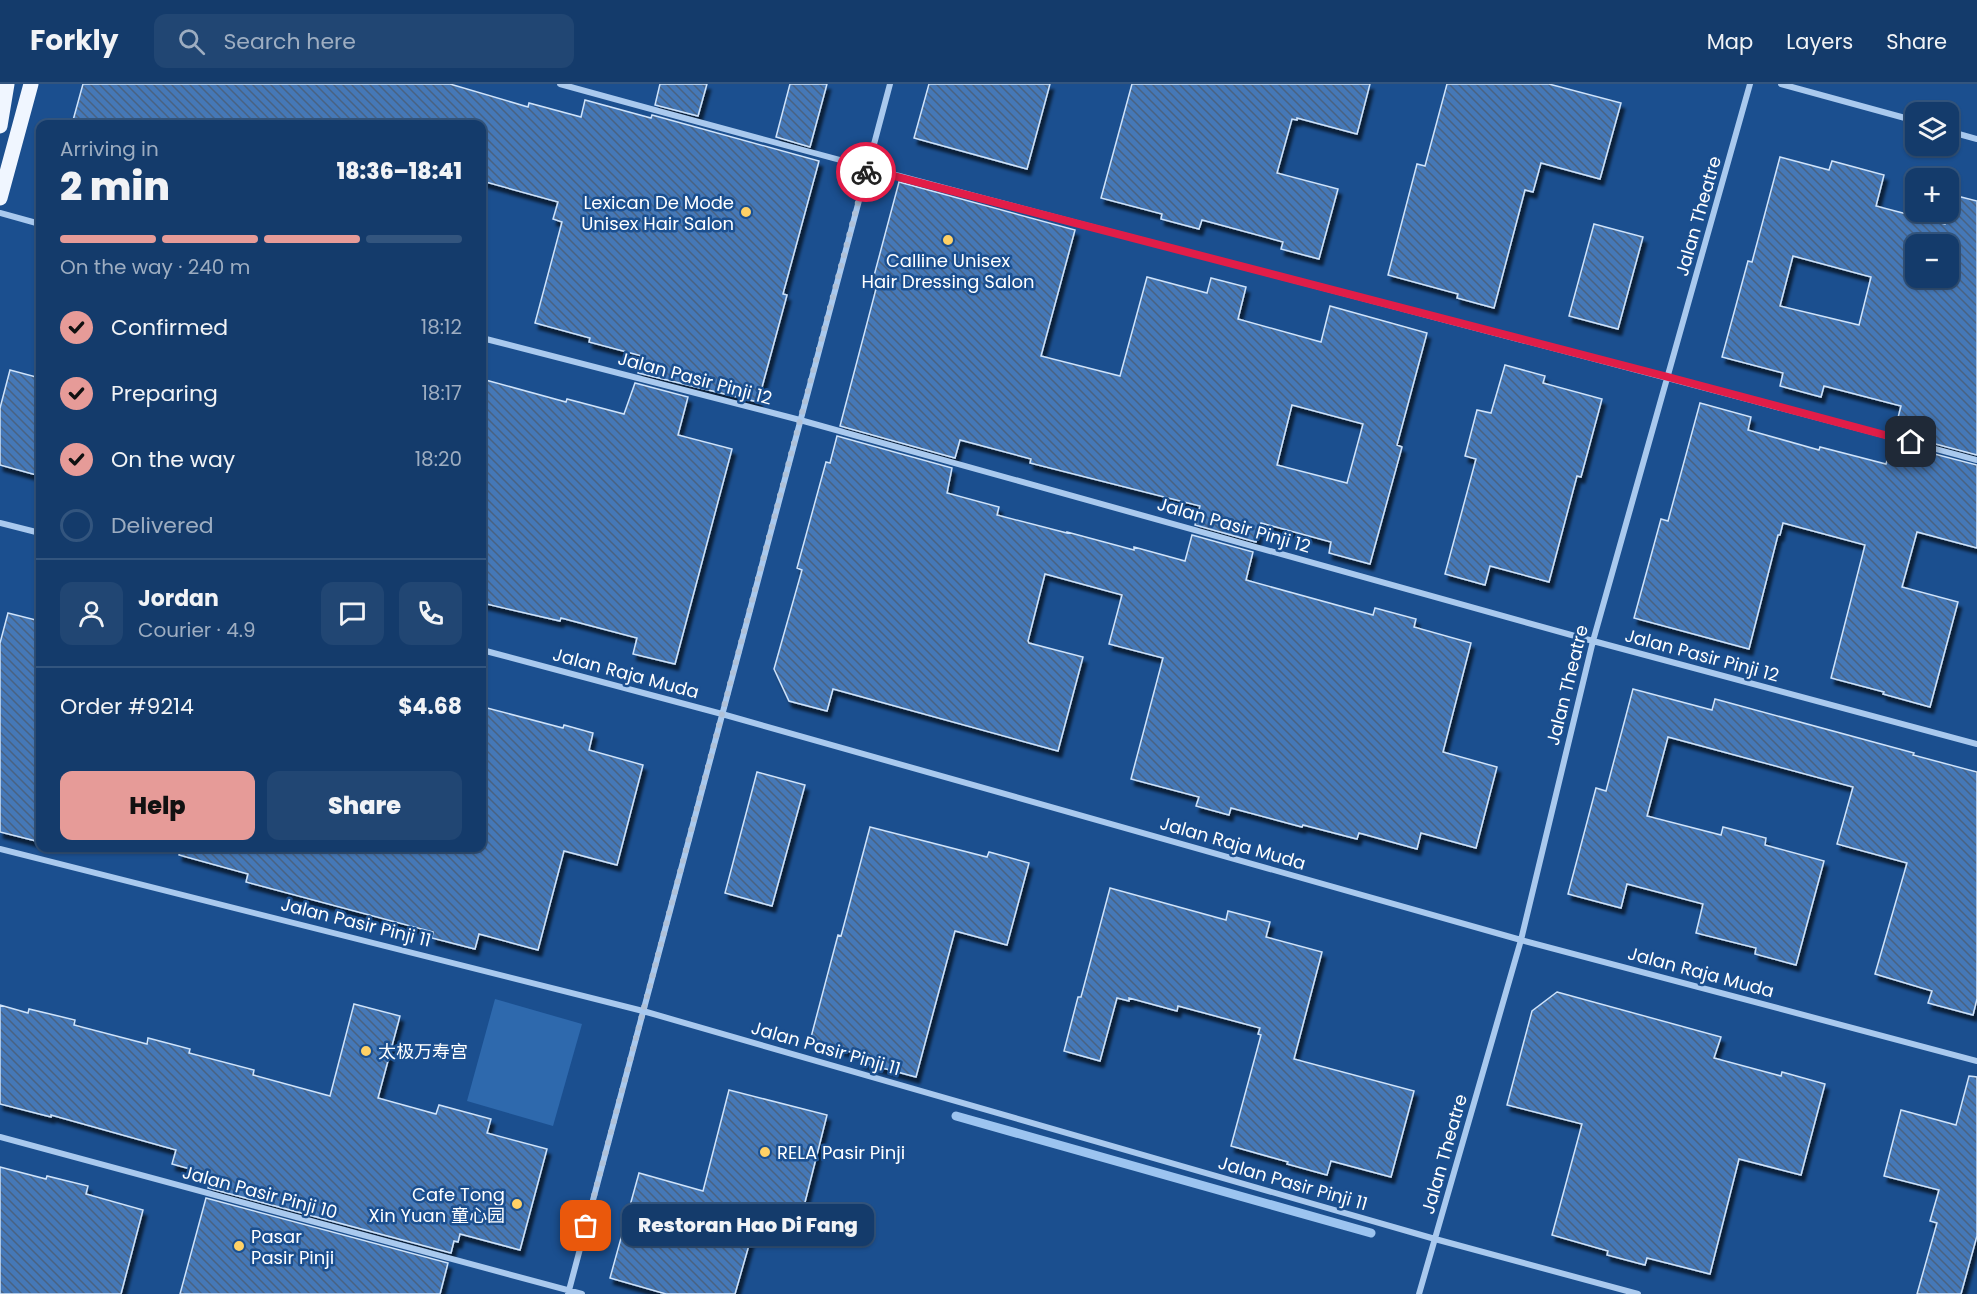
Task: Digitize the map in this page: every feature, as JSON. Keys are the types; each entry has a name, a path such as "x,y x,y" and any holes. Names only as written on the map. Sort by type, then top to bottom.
{"main road":[{"path":"0,126 7,84"},
{"path":"0,198 31,84"}],"street":[{"path":"560,84 867,169 1668,377 1977,460"},
{"path":"569,1292 890,84"},
{"name":"Jalan Theatre","path":"1419,1294 1521,940 1593,641 1750,84"},
{"path":"1781,84 1905,118"},
{"path":"1959,134 1977,139"},
{"path":"0,213 36,223"},
{"name":"Jalan Pasir Pinji 12","path":"486,339 800,420 1593,641 1977,744"},
{"path":"0,523 36,532"},
{"name":"Jalan Raja Muda","path":"486,651 722,714 1521,940 1977,1061"},
{"name":"Jalan Pasir Pinji 11","path":"0,849 643,1011 1435,1239 1638,1294"},
{"name":"Jalan Pasir Pinji 10","path":"0,1137 582,1294"}],"shaded area":[{"path":"495,999 582,1024 553,1126 467,1101"}],"building":[{"path":"83,84 450,84 528,107 529,103 581,117 585,100 651,118 652,115 819,161 783,294 787,295 758,402 638,373 642,356 589,342 590,338 535,323 562,222 553,219 558,202 486,182 486,120 73,120"},
{"path":"660,84 707,84 698,116 655,105"},
{"path":"790,84 827,84 810,147 776,137"},
{"path":"929,84 1050,84 1027,169 914,138"},
{"path":"1132,84 1370,84 1357,134 1297,118 1297,120 1292,119 1277,173 1338,189 1319,259 1281,249 1283,242 1202,220 1199,229 1161,219 1162,214 1101,198"},
{"path":"1447,84 1549,84 1621,103 1600,179 1541,163 1533,192 1525,190 1494,308 1457,298 1458,294 1388,275 1417,164 1425,166"},
{"path":"1780,157 1829,170 1832,161 1884,175 1876,206 1905,214 1905,222 1945,224 1946,222 1959,222 1959,196 1977,201 1977,455 1894,433 1901,406 1824,386 1821,397 1780,386 1783,373 1722,357 1748,261 1752,262","holes":["1793,256 1871,277 1859,325 1780,306"]},
{"path":"899,182 1075,230 1041,356 1120,376 1147,277 1207,293 1211,278 1246,287 1238,319 1321,342 1330,306 1427,333 1397,445 1402,447 1370,564 1329,553 1331,542 1261,523 1256,542 1195,525 1200,506 1030,463 1031,459 960,440 955,458 840,426 876,289 871,287","holes":["1292,405 1363,424 1347,483 1277,465"]},
{"path":"1594,224 1643,237 1618,329 1569,316"},
{"path":"1505,365 1545,376 1543,383 1602,399 1581,477 1577,476 1549,582 1490,566 1485,585 1445,574 1476,459 1465,456 1477,410 1491,413"},
{"path":"10,370 36,377 36,475 0,465 0,408"},
{"path":"486,380 566,402 567,399 624,414 635,383 688,397 678,435 732,449 675,664 633,654 637,638 561,618 560,621 486,604"},
{"path":"1700,403 1751,417 1748,430 1819,450 1820,447 1886,464 1892,443 1977,465 1977,548 1917,532 1902,587 1958,602 1930,707 1831,678 1865,545 1783,523 1749,649 1634,618 1661,519 1668,521"},
{"path":"837,436 952,468 947,493 999,507 997,515 1185,561 1192,535 1253,552 1246,580 1373,615 1375,608 1416,619 1414,627 1471,643 1443,752 1497,767 1476,848 1421,833 1417,849 1359,833 1357,839 1303,825 1302,827 1231,808 1229,815 1196,806 1199,797 1131,779 1163,658 1109,644 1122,595 1045,574 1028,641 1083,657 1058,751 833,689 827,711 789,701 774,669 802,570 797,568 826,462 830,463"},
{"path":"8,613 36,620 36,841 0,832 0,643"},
{"path":"1633,689 1712,710 1715,699 1977,772 1977,999 1973,1015 1928,1003 1932,991 1875,974 1907,863 1837,844 1853,787 1668,737 1647,816 1721,835 1723,827 1766,838 1765,845 1824,861 1796,965 1755,954 1756,948 1696,933 1703,904 1627,884 1621,908 1568,894 1596,788 1606,791"},
{"path":"487,708 563,728 564,725 593,733 589,750 643,765 617,865 564,851 538,950 479,934 475,949 432,938 433,932 246,882 248,874 179,855 179,852 486,852"},
{"path":"757,772 805,785 772,906 725,893"},
{"path":"870,827 987,857 989,852 1029,863 1007,945 955,931 916,1077 860,1062 862,1055 810,1041"},
{"path":"1110,888 1226,920 1228,911 1270,922 1266,937 1322,952 1294,1059 1414,1091 1391,1177 1331,1161 1327,1175 1231,1146 1261,1035 1258,1034 1260,1028 1178,1006 1177,1011 1129,998 1129,1001 1117,998 1100,1061 1064,1051"},
{"path":"1557,992 1721,1037 1714,1058 1781,1076 1782,1072 1825,1084 1801,1175 1739,1159 1710,1274 1647,1258 1645,1265 1607,1255 1608,1251 1552,1235 1582,1124 1507,1105 1532,1011"},
{"path":"354,1004 400,1016 378,1098 436,1114 439,1105 491,1119 487,1133 547,1149 520,1250 460,1234 458,1242 454,1241 451,1253 208,1188 212,1175 172,1164 176,1150 51,1115 51,1117 0,1104 0,1005 28,1013 29,1009 75,1020 74,1025 147,1044 148,1038 190,1049 189,1053 254,1070 253,1075 330,1096"},
{"path":"1969,1076 1977,1077 1977,1236 1961,1294 1917,1294 1937,1223 1930,1221 1939,1190 1884,1176 1901,1110 1956,1125"},
{"path":"729,1090 827,1115 802,1214 761,1203 735,1294 666,1294 610,1278 639,1173 703,1191"},
{"path":"0,1167 46,1179 47,1176 88,1186 86,1194 143,1210 121,1294 0,1294"},
{"name":"Pasar Pasir Pinji","path":"206,1198 448,1263 440,1294 180,1294"}],"waterway":[{"path":"956,1116 1371,1233"}],"way so far":[{"path":"586,1226 866,172"}],"place":[{"name":"Lexican De Mode Unisex Hair Salon","path":"746,212"},
{"name":"Calline Unisex Hair Dressing Salon","path":"948,240"},
{"name":"太极万寿宫","path":"366,1051"},
{"name":"RELA Pasir Pinji","path":"765,1152"},
{"name":"Cafe Tong Xin Yuan 童心园","path":"517,1204"},
{"name":"Restoran Hao Di Fang","path":"586,1226"},
{"name":"Pasar Pasir Pinji","path":"239,1246"}],"route":[{"path":"866,172 867,169 1911,442"}]}
